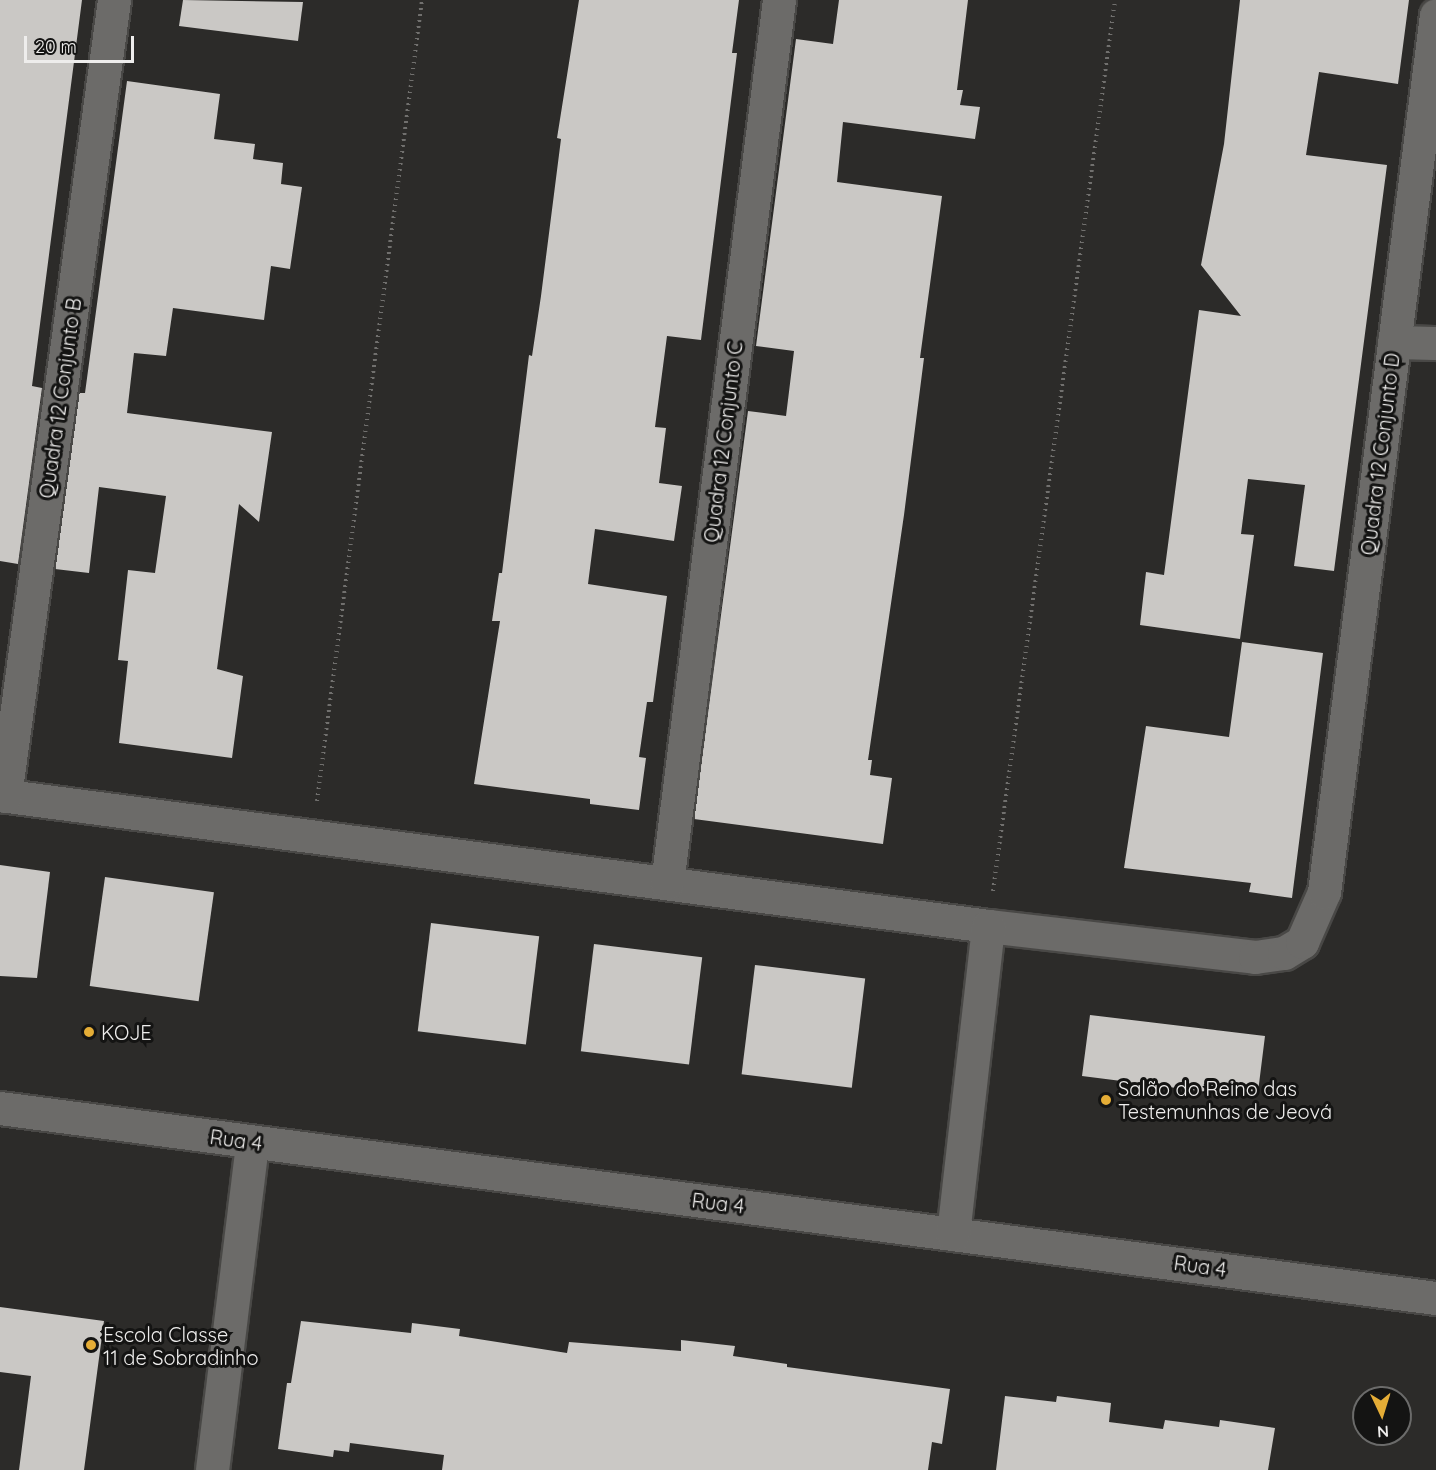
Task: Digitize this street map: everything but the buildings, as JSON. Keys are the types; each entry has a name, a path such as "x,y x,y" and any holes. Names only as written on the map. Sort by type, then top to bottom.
{"street":[{"name":"Quadra 12 Conjunto B","path":"3,795 114,0"},
{"name":"Quadra 12 Conjunto C","path":"668,883 779,0"},
{"name":"Quadra 12 Conjunto D","path":"3,795 313,834 988,926 1255,957 1284,953 1302,942 1324,892 1436,15"},
{"path":"1394,342 1436,343"},
{"path":"953,1234 988,926"},
{"name":"Rua 4","path":"0,1108 1436,1298"},
{"path":"212,1470 252,1142"}],"path":[{"path":"313,834 422,0"},
{"path":"988,926 1115,0"}],"place":[{"name":"KOJE","path":"89,1032"},
{"name":"Salão do Reino das Testemunhas de Jeová","path":"1106,1100"},
{"name":"Escola Classe 11 de Sobradinho","path":"91,1345"}]}
